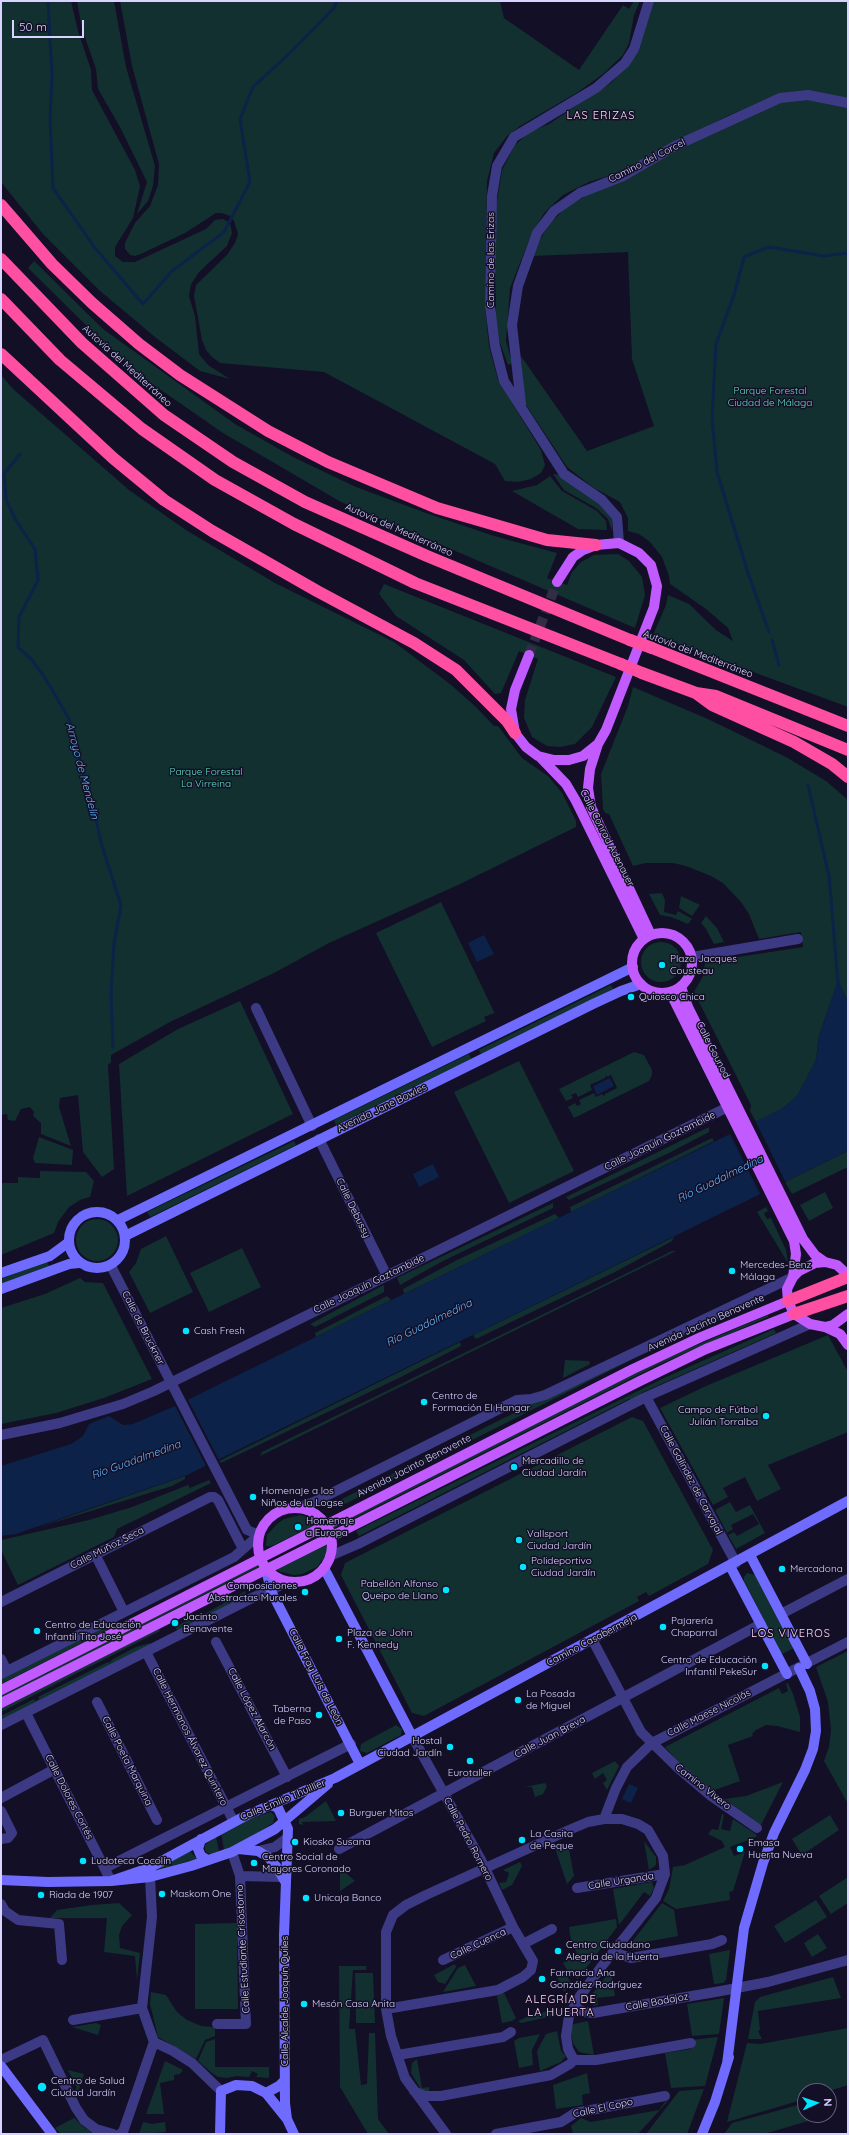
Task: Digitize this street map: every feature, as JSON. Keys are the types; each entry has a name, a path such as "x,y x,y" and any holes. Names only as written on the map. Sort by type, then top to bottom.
{"highway":[{"path":"1,205 52,264 92,303 139,344 205,392 268,431 328,462 437,508 547,540 596,545"},
{"name":"Autovía del Mediterráneo","path":"1,259 82,343 164,415 233,462 305,502 427,556 630,640 848,726"},
{"path":"1,299 60,360 142,429 215,480 294,524 416,583 642,673 696,693 716,696 848,750"},
{"path":"1,354 113,458 164,500 212,531 317,591 414,643 456,670 507,721 515,733"},
{"path":"696,693 712,705 794,742 832,764 848,777"},
{"name":"Avenida Jacinto Benavente","path":"788,1301 848,1276"},
{"path":"794,1314 848,1296"}],"main road":[{"path":"538,756 554,760 569,760 583,756 598,744 606,730 654,607 657,586 651,565 640,553 619,543 596,545 582,550 573,557 557,582"},
{"path":"515,733 511,709 528,655"},
{"name":"Calle Conrad Adenauer","path":"515,733 526,747 538,756 566,784 648,937"},
{"name":"Calle Conrad Adenauer","path":"598,744 590,769 588,788 591,807 648,937"},
{"path":"668,933 684,942 692,957 692,970 688,979 681,987 670,992 657,993 648,990 641,984 633,967 633,955 648,937 668,933"},
{"name":"Avenida Jane Bowles","path":"118,1220 633,967"},
{"name":"Avenida Jane Bowles","path":"126,1236 614,994 641,984"},
{"name":"Calle Gounod","path":"681,987 688,1007 738,1117"},
{"name":"Calle Gounod","path":"670,992 728,1107 738,1117"},
{"path":"738,1117 780,1200 803,1239 815,1255 825,1262"},
{"path":"780,1200 794,1241 796,1254 793,1277 787,1288 788,1301 794,1314 810,1324 825,1327 840,1334 848,1345"},
{"path":"1,1289 69,1264 79,1263 94,1269 111,1266 122,1254 126,1236 118,1220 102,1212 88,1213 80,1217 71,1228 69,1242 73,1255 79,1263"},
{"path":"1,1273 50,1256 69,1242"},
{"name":"Avenida Jacinto Benavente","path":"793,1277 807,1266 825,1262 838,1266 848,1276"},
{"name":"Avenida Jacinto Benavente","path":"1,1690 633,1369 702,1337 788,1301"},
{"path":"1,1704 330,1536 640,1381 706,1349 794,1314"},
{"path":"825,1327 833,1325 848,1316"},
{"name":"Camino Casabermeja","path":"335,1778 848,1502"},
{"path":"266,1569 276,1578 289,1582 310,1579 324,1568 330,1556 330,1536 325,1525 318,1516 297,1508 281,1511 267,1521 259,1535 258,1547 260,1558 266,1569 271,1591"},
{"path":"702,2134 715,2102 735,2040 755,1889 774,1833 805,1770 816,1731 815,1709 803,1666 781,1614 750,1555"},
{"name":"Calle Galíndez de Carvajal","path":"733,1564 761,1624 787,1674"},
{"path":"324,1568 412,1736"},
{"name":"Calle Fray Luis de León","path":"271,1591 360,1764"},
{"name":"Calle Emilio Thuillier","path":"111,1881 149,1868 234,1822 335,1778"},
{"name":"Calle Emilio Thuillier","path":"1,1880 48,1882 111,1881 150,1878 235,1850 275,1829 335,1778"},
{"path":"271,1805 278,1808 285,1820"},
{"name":"Calle Alcalde Joaquín Quiles","path":"285,1820 287,1838 284,1880 285,2080 287,2119"},
{"path":"201,1839 198,1849 201,1856 208,1860"},
{"path":"235,1850 258,1851 268,1857 284,1880"},
{"path":"1,2066 52,2134"},
{"path":"220,2134 221,2091 236,2085 252,2086 266,2093 279,2086 285,2080"},
{"name":"Calle Alcalde Joaquín Quiles","path":"266,2093 287,2119 294,2134"}],"street":[{"name":"Camino de las Erizas","path":"619,543 617,517 602,500 564,474 504,380 495,346 490,306 492,196 498,166 514,137 596,88 625,63 634,49 649,1"},
{"name":"Camino del Corcel","path":"522,408 512,325 522,272 537,233 554,211 580,193 623,176 675,146 780,98 808,95 848,103"},
{"path":"692,957 798,939"},
{"path":"256,1008 312,1126"},
{"name":"Calle Joaquín Gaztambide","path":"1,1435 60,1423 173,1387 387,1276 728,1107"},
{"name":"Calle Debussy","path":"319,1139 387,1276"},
{"name":"Calle de Bruckner","path":"111,1266 247,1530 259,1535"},
{"name":"Avenida Jacinto Benavente","path":"297,1508 314,1502 517,1400 531,1399 545,1395 793,1277"},
{"path":"330,1556 358,1544 646,1397 810,1324"},
{"name":"Calle Galíndez de Carvajal","path":"646,1397 733,1564"},
{"name":"Calle Muñoz Seca","path":"1,1602 95,1554 214,1497 243,1549"},
{"path":"1,1659 4,1673 234,1557 259,1535"},
{"path":"95,1554 124,1612"},
{"path":"781,1614 848,1579"},
{"path":"1,1725 254,1597 289,1582"},
{"name":"Calle Juan Breva","path":"339,1849 761,1624"},
{"name":"Camino Vivero","path":"592,1639 641,1732 679,1769 711,1796 758,1828"},
{"name":"Calle López Alarcón","path":"216,1642 287,1777"},
{"name":"Calle Maese Nicolás","path":"604,1819 616,1788 627,1767 652,1743 848,1642"},
{"name":"Calle Hermanos Álvarez Quintero","path":"146,1652 234,1822"},
{"name":"Calle Poeta Marquina","path":"97,1702 157,1820"},
{"name":"Calle Dolores Cortés","path":"26,1713 111,1881"},
{"name":"Calle Pedro Romero","path":"386,2009 498,1990 523,1977 531,1970 533,1961 513,1927 485,1870 412,1736"},
{"name":"Calle Emilio Thuillier","path":"105,1868 351,1744"},
{"path":"1,1798 55,1769"},
{"path":"1,1810 12,1833 8,1838 1,1839"},
{"path":"446,2134 405,2078 391,2036 386,2009 386,1932 393,1915 406,1905 588,1822 604,1819 622,1819 638,1824 648,1830 663,1856 665,1874 656,1898 613,1952 569,2016 566,2036 568,2049 574,2060"},
{"path":"258,1851 275,1847 287,1838"},
{"name":"Calle Estudiante Crisóstomo","path":"218,2024 246,2024 240,1876 235,1850"},
{"name":"Calle Urganda","path":"578,1888 665,1874"},
{"path":"240,1876 284,1880"},
{"path":"1,2060 43,2040 76,2108 84,2120 96,2129 120,2134 154,2042 142,2008 151,1932 150,1878"},
{"path":"1,1904 5,1911 18,1920 59,1924 62,1960"},
{"name":"Calle Cuenca","path":"443,1960 513,1927"},
{"path":"523,1944 552,1929"},
{"path":"613,1952 631,1958 712,1944 722,1940"},
{"name":"Calle Badajoz","path":"575,2007 584,2012 593,2013 768,1982 848,1960"},
{"path":"73,2020 142,2008"},
{"path":"398,2055 503,2037 511,2032"},
{"path":"154,2042 174,2051 194,2066 221,2091"},
{"path":"414,2091 425,2096 441,2096 551,2075 574,2060 596,2060 691,2044"},
{"path":"431,2114 433,2101 441,2096"},
{"name":"Calle El Copo","path":"496,2134 561,2122 574,2112 665,2096"}],"green space":[{"path":"1,1 71,1 78,31 91,70 92,90 135,170 140,186 133,218 115,247 115,256 123,262 135,262 206,229 215,220 223,219 230,223 232,233 227,246 199,272 191,284 189,296 195,316 199,354 208,365 230,379 200,371 155,337 99,290 43,234 1,182"},
{"path":"77,1 114,1 126,67 155,166 153,186 148,201 137,214 147,182 120,127 98,89 96,69 82,29"},
{"path":"120,1 500,1 504,18 579,70 623,5 629,9 634,1 640,1 634,15 629,43 623,55 603,74 578,92 520,126 507,136 494,153 487,181 485,307 489,346 498,380 541,450 545,465 541,473 531,479 518,482 505,481 495,464 324,372 220,363 212,357 206,350 202,340 194,296 196,285 227,255 235,243 238,234 234,221 230,216 222,213 216,213 185,233 135,256 130,255 125,249 125,243 135,223 150,206 158,185 159,164 132,66"},
{"name":"Parque Forestal Ciudad de Málaga","path":"654,1 848,1 848,707 653,635 666,605 668,595 689,604 716,630 733,641 728,628 706,609 670,584 669,576 662,557 650,542 639,534 628,531 628,518 620,502 594,488 567,467 524,402 521,356 587,451 654,426 632,359 628,252 532,256 537,244 549,225 567,206 779,94 725,117 620,172 589,182 563,195 545,212 532,233 510,288 506,341 512,363 508,365 500,343 496,318 496,208 502,170 515,145 529,132 549,124 612,82 634,57"},
{"path":"34,261 103,329 235,424 295,458 356,487 426,513 494,536 557,553 547,578 567,585 572,572 581,562 594,555 618,554 629,561 642,577 645,595 635,628 341,502 223,433 145,379 97,336 28,268"},
{"name":"Parque Forestal La Virreina","path":"1,375 13,389 129,490 186,530 275,583 394,642 450,684 475,706 494,726 498,726 522,758 548,776 562,793 576,821 576,827 458,885 329,943 274,973 170,1022 111,1055 111,1062 108,1065 114,1169 102,1177 83,1152 78,1095 60,1098 59,1107 71,1146 41,1134 41,1123 33,1116 34,1112 30,1107 21,1109 15,1121 8,1120 7,1114 1,1115"},
{"path":"553,474 562,475 605,507 612,519 612,531 608,519 596,508 564,490"},
{"path":"550,476 562,491 597,511 606,521 607,530 578,529 512,491 537,485"},
{"path":"384,584 616,677 592,727 575,744 560,747 547,746 532,737 524,718 525,700 538,659 519,651 501,693 495,694 464,660 396,616 379,594"},
{"path":"633,687 710,720 786,757 826,781 848,800 848,1002 838,981 819,1036 816,1060 797,1096 783,1108 756,1122 750,1111 751,1105 694,992 703,976 705,962 803,947 801,932 759,939 749,914 741,902 723,883 711,876 686,866 673,863 646,863 633,866 609,814 605,813 603,809 601,774 628,706"},
{"path":"662,893 665,900 664,912 676,915 678,911 692,919 688,924 671,917 660,915 649,894"},
{"path":"681,896 700,905 692,916 679,908"},
{"path":"441,902 496,1016 494,1013 484,1017 486,1021 432,1047 376,933"},
{"path":"706,916 717,928 724,942 714,944 701,923"},
{"path":"665,942 672,945 678,951 681,962 680,970 672,979 665,982 657,982 650,979 642,970 641,958 644,951 653,943"},
{"path":"611,985 613,989 481,1054 479,1050"},
{"path":"240,1001 293,1114 127,1196 119,1064 178,1029"},
{"path":"634,1052 644,1055 652,1070 652,1075 649,1081 574,1118 568,1107 575,1103 577,1106 581,1104 579,1100 594,1093 596,1097 602,1094 604,1096 617,1088 611,1075 607,1077 606,1075 605,1078 590,1085 592,1090 578,1097 576,1093 571,1095 573,1098 566,1101 559,1089"},
{"path":"469,1054 471,1059 336,1125 334,1120"},
{"path":"519,1061 574,1171 509,1203 454,1092"},
{"path":"709,1127 709,1132 669,1153 569,1200 566,1197"},
{"path":"39,1137 73,1150 72,1165 35,1163 33,1158"},
{"path":"712,1138 714,1141 571,1212 570,1207"},
{"path":"294,1141 296,1145 150,1217 147,1212"},
{"path":"848,1151 848,1167 792,1194 785,1182"},
{"path":"40,1171 86,1172 94,1181 90,1197 80,1200 69,1207 58,1222 54,1233 1,1255 1,1183 18,1183 18,1177 40,1178"},
{"path":"825,1192 833,1208 809,1221 800,1205"},
{"path":"553,1203 553,1208 443,1261 400,1285 397,1278"},
{"path":"766,1207 768,1211 764,1213 767,1219 771,1218 786,1250 788,1263 757,1212"},
{"path":"555,1214 559,1218 404,1294 403,1289 457,1260"},
{"path":"97,1219 112,1225 118,1240 112,1255 97,1261 82,1255 76,1240 82,1225"},
{"path":"166,1236 193,1292 150,1313 129,1272 136,1263 141,1249"},
{"path":"674,1237 672,1241 615,1272 476,1339 473,1335"},
{"path":"242,1248 261,1287 209,1312 190,1273"},
{"path":"672,1251 676,1251 260,1456 262,1452"},
{"path":"47,1261 49,1266 1,1284 1,1279"},
{"path":"80,1278 85,1282 103,1283 152,1379 104,1398 56,1413 1,1424 1,1308 45,1294"},
{"path":"384,1285 384,1292 315,1327 310,1324"},
{"path":"387,1296 391,1300 316,1337 315,1333"},
{"path":"761,1296 763,1301 637,1357 345,1504 342,1499 524,1408 519,1404"},
{"path":"768,1315 768,1317 658,1365 333,1529 332,1527 657,1362"},
{"path":"774,1329 776,1333 641,1393 642,1396 633,1400 629,1399 359,1536 356,1531 664,1378"},
{"name":"Campo de Fútbol Julíán Torralba","path":"828,1335 848,1372 848,1432 768,1465 781,1489 757,1501 745,1477 723,1488 728,1497 713,1505 660,1408 706,1386"},
{"path":"460,1342 461,1346 401,1377 221,1463 219,1461"},
{"path":"565,1360 589,1361 590,1364 563,1378"},
{"name":"Polideportivo Ciudad Jardín","path":"632,1417 643,1421 713,1550 708,1564 649,1596 646,1592 637,1597 639,1601 424,1716 412,1713 341,1575 345,1563"},
{"path":"185,1476 185,1479 172,1486 36,1528"},
{"path":"209,1480 211,1483 117,1529 114,1537 18,1585 1,1550 1,1540 89,1520 132,1507 188,1485 190,1488"},
{"path":"730,1502 736,1512 750,1505 765,1533 736,1549 728,1535 734,1532 737,1536 759,1524 753,1514 731,1525 733,1529 727,1533 715,1510"},
{"path":"300,1515 309,1517 316,1524 272,1546 266,1546 267,1535 277,1524 284,1519"},
{"path":"327,1543 329,1546 327,1554 317,1567 302,1574 294,1575 278,1571 277,1569"},
{"path":"258,1564 260,1566 1,1698 1,1695"},
{"path":"747,1573 756,1575 794,1648 782,1654 744,1581 744,1577"},
{"path":"245,1591 247,1596 178,1632 175,1627 199,1614 201,1616"},
{"path":"116,1619 119,1624 1,1684 1,1677"},
{"path":"159,1629 160,1631 1,1712 1,1708"},
{"path":"150,1643 150,1645 1,1721 1,1716 34,1699 35,1701 39,1699 38,1697 108,1662 109,1663 113,1659 136,1647"},
{"path":"848,1651 848,1804 824,1761 829,1747 831,1730 828,1702 816,1667"},
{"path":"788,1683 800,1717 800,1732 777,1726 766,1725 756,1730 752,1734 753,1736 728,1745 740,1781 712,1791 681,1765 665,1747 779,1688 782,1694 788,1691 786,1684"},
{"path":"396,1725 402,1729 401,1735 367,1753 360,1751 361,1744"},
{"path":"615,1761 619,1766 607,1790 603,1783 607,1780 603,1773 595,1779 592,1773"},
{"path":"783,1782 761,1825 725,1799 746,1796"},
{"path":"545,1783 547,1786 543,1794 535,1797 532,1787 525,1787"},
{"path":"326,1801 336,1821 302,1822 303,1825 299,1824 299,1819 305,1817"},
{"path":"271,1812 275,1816 273,1823 253,1836 224,1850 221,1833 243,1821"},
{"path":"722,1814 724,1815 721,1829 730,1831 733,1819 757,1835 756,1837 730,1847 734,1856 745,1852 733,1891 729,1892 730,1900 676,1909 663,1901 669,1889 673,1867 685,1865 725,1847 722,1841 708,1834 712,1829 718,1830"},
{"path":"830,1815 839,1830 802,1855 792,1839"},
{"path":"216,1837 219,1851 212,1854 207,1853 205,1850 205,1845"},
{"path":"644,1841 656,1857 656,1865 649,1870"},
{"path":"561,1843 569,1849 574,1876 567,1884 554,1845"},
{"path":"190,1851 197,1859 159,1869 159,1868"},
{"path":"520,1862 522,1866 512,1885 502,1890 499,1883 506,1882 509,1873 503,1870"},
{"path":"340,1868 355,1881 340,1891"},
{"path":"848,1877 848,1903 831,1914 819,1896"},
{"path":"652,1882 654,1888 650,1896 644,1892 619,1925 613,1889"},
{"path":"816,1900 827,1917 785,1943 774,1926"},
{"path":"119,1903 132,1915 122,1926 119,1935 120,1948 140,1953 137,1980 135,1956 104,1952 107,1918 50,1918 57,1910"},
{"path":"662,1903 674,1910 678,1936 640,1943 641,1950 633,1950 631,1947 632,1942"},
{"path":"616,1919 617,1927 578,1979 568,1972 563,1963 578,1956 571,1941 569,1927"},
{"path":"237,1923 238,2009 195,2009 195,1924"},
{"path":"818,1934 827,1948 812,1957 804,1943"},
{"path":"730,1950 726,1980 723,1983 714,1984 709,1954"},
{"path":"455,1964 456,1967 445,1984 438,1982 434,1975"},
{"path":"465,1965 476,1986 443,1992 458,1968"},
{"path":"339,1966 366,1966 366,1970 353,1970 349,2029 355,2029 361,2085 367,2084 369,2033 375,2033 378,2119 389,2134 368,2134 340,2087"},
{"path":"563,1969 571,1983 564,1992 555,1973"},
{"path":"611,1970 615,1996 597,1998 598,2005 594,2006 589,1998"},
{"path":"355,1973 373,1973 375,2023 356,2023"},
{"path":"833,1977 841,1998 758,2011 760,2030 758,2031 762,2039 748,2039 755,2002 760,1997"},
{"path":"151,1992 166,1995 177,2012 187,2020 201,2026 215,2027 215,2036 205,2040 196,2059 158,2037 150,2004"},
{"path":"504,1993 516,2018 512,2021 502,2023 497,1996"},
{"path":"724,1998 719,2034 692,2036 687,2004"},
{"path":"558,2008 562,2014 521,2023 518,2021 527,2017"},
{"path":"588,2021 594,2055 579,2052 573,2043 571,2035 572,2026 574,2024"},
{"path":"96,2023 101,2025 98,2035 72,2027"},
{"path":"848,2028 848,2085 837,2088 837,2083 797,2083 797,2101 727,2122 747,2043 760,2044"},
{"path":"557,2031 561,2051 566,2056 561,2062 540,2071 537,2051 546,2034"},
{"path":"540,2034 532,2050 533,2065 519,2068 514,2041 519,2038"},
{"path":"718,2037 705,2086 671,2088 665,2053 691,2049 693,2046 692,2040"},
{"path":"215,2039 215,2067 269,2067 269,2078 256,2077 258,2074 252,2071 249,2077 237,2076 227,2078 218,2077 212,2073 198,2061 206,2042"},
{"path":"417,2059 422,2088 429,2087 429,2091 424,2091 420,2088 411,2073 412,2063"},
{"path":"165,2061 183,2070 180,2074 174,2075 174,2080 160,2083 164,2114 146,2114"},
{"path":"68,2070 84,2074 76,2098 72,2091 77,2088"},
{"path":"587,2073 590,2093 582,2095 583,2105 556,2109 553,2085"},
{"path":"704,2089 687,2134 646,2134 679,2091"},
{"path":"668,2101 638,2134 573,2134 571,2126 581,2118 591,2122 659,2110 665,2102"},
{"path":"797,2105 797,2123 801,2123 764,2134 724,2134 732,2123"},
{"path":"74,2118 85,2128 99,2134 61,2134 55,2128"},
{"path":"143,2122 152,2124 165,2122 166,2132 139,2134"}],"water":[{"path":"484,935 494,954 477,962 468,943"},
{"name":"Río Guadalmedina","path":"838,980 848,1002 848,1151 187,1475 16,1534 1,1536 1,1466 71,1444 83,1436 89,1424 109,1416 123,1425 133,1424 175,1406 783,1108 797,1096 816,1060 819,1036"},
{"path":"610,1078 614,1086 597,1095 593,1086"},
{"path":"433,1164 439,1177 419,1187 413,1174"},
{"path":"629,1784 638,1788 631,1803 622,1799"}],"pier":[{"path":"755,1120 786,1183 761,1196 729,1132"},
{"path":"187,1398 220,1462 207,1468 174,1404"}],"waterway":[{"name":"Arroyo de Mendelín","path":"48,1 52,76 50,118 53,188 95,248 143,304 172,271 224,232 250,182 240,119 253,87 291,52 334,8 337,1"},
{"path":"769,632 748,573 717,472 712,418 716,344 734,295 744,257 769,247 824,256 848,253"},
{"name":"Arroyo de Mendelín","path":"20,454 4,474 6,499 15,519 35,549 38,580 19,617 18,647 32,660 45,678 69,719 90,794 102,846 121,905 114,944 111,994 113,1047"},
{"path":"772,640 779,665"},
{"path":"808,785 829,876 838,983"}],"tunnel":[{"path":"529,655 557,582"}],"place":[{"name":"Plaza Jacques Cousteau","path":"662,965"},
{"name":"Quiosco Chica","path":"631,997"},
{"name":"Mercedes-Benz Málaga","path":"732,1271"},
{"name":"Cash Fresh","path":"186,1331"},
{"name":"Centro de Formación El Hangar","path":"424,1402"},
{"name":"Campo de Fútbol Julíán Torralba","path":"766,1416"},
{"name":"Mercadillo de Ciudad Jardín","path":"514,1467"},
{"name":"Homenaje a los Niños de la Logse","path":"253,1497"},
{"name":"Homenaje a Europa","path":"298,1527"},
{"name":"Vallsport Ciudad Jardín","path":"519,1540"},
{"name":"Polideportivo Ciudad Jardín","path":"523,1567"},
{"name":"Mercadona","path":"782,1569"},
{"name":"Pabellón Alfonso Queipo de Llano","path":"446,1590"},
{"name":"Composiciones Abstractas Murales","path":"305,1592"},
{"name":"Jacinto Benavente","path":"175,1623"},
{"name":"Pajarería Chaparral","path":"663,1627"},
{"name":"Centro de Educación Infantil Tito José","path":"37,1631"},
{"name":"Plaza de John F. Kennedy","path":"339,1639"},
{"name":"Centro de Educación Infantil PekeSur","path":"765,1666"},
{"name":"La Posada de Miguel","path":"518,1700"},
{"name":"Taberna de Paso","path":"319,1715"},
{"name":"Hostal Ciudad Jardín","path":"450,1747"},
{"name":"Eurotaller","path":"470,1761"},
{"name":"Burguer Mitos","path":"341,1813"},
{"name":"La Casita de Peque","path":"522,1840"},
{"name":"Kiosko Susana","path":"295,1842"},
{"name":"Emasa Huerta Nueva","path":"740,1849"},
{"name":"Ludoteca Cocolín","path":"83,1861"},
{"name":"Centro Social de Mayores Coronado","path":"254,1863"},
{"name":"Maskom One","path":"162,1894"},
{"name":"Riada de 1907","path":"41,1895"},
{"name":"Unicaja Banco","path":"306,1898"},
{"name":"Centro Ciudadano Alegría de la Huerta","path":"558,1951"},
{"name":"Farmacia Ana González Rodríguez","path":"542,1979"},
{"name":"Mesón Casa Anita","path":"304,2004"},
{"name":"Centro de Salud Ciudad Jardín","path":"42,2087"}],"district":[{"name":"LAS ERIZAS","path":"601,116"},
{"name":"LOS VIVEROS","path":"791,1634"},
{"name":"ALEGRÍA DE LA HUERTA","path":"561,2006"}]}
